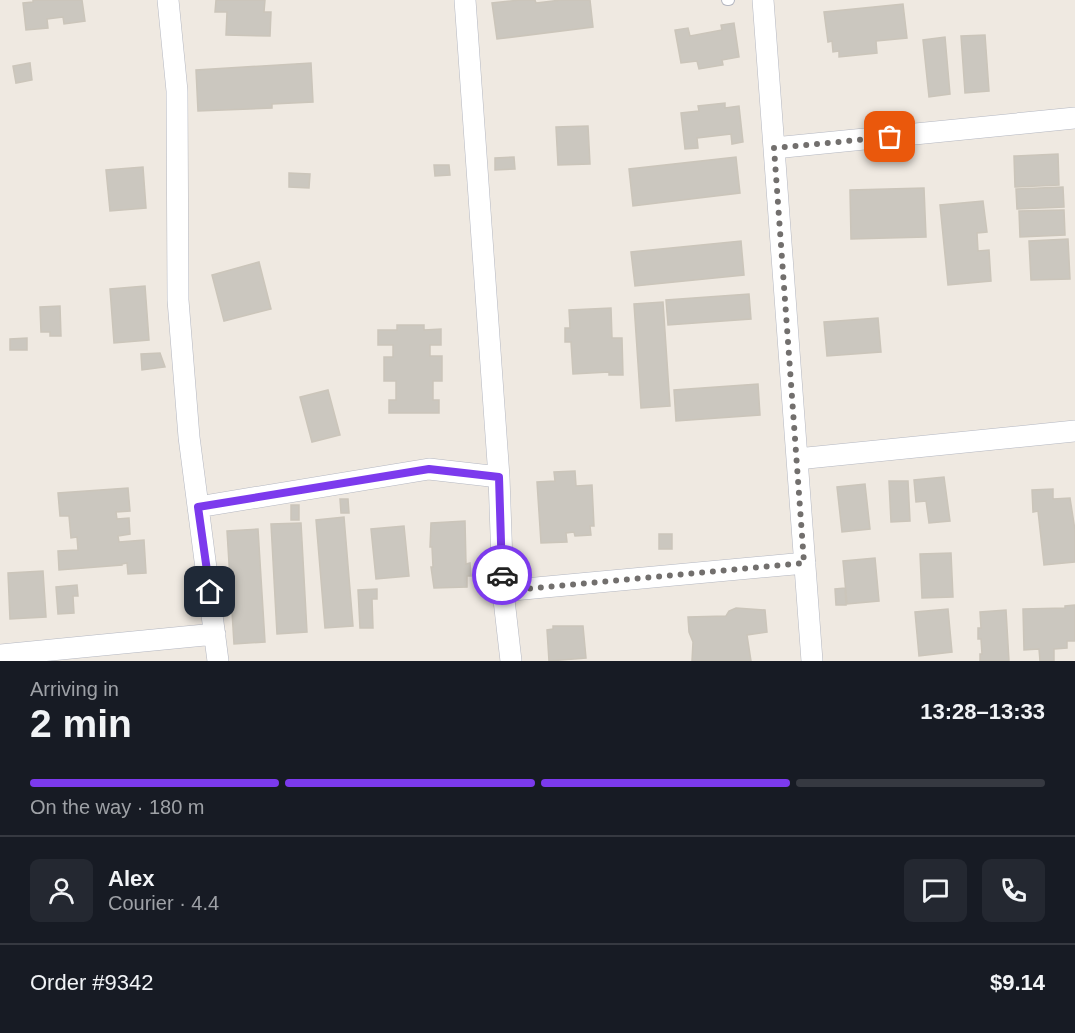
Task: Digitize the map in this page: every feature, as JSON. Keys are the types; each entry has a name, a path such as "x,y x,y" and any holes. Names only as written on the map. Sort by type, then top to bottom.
{"street":[{"path":"168,0 177,91 178,300 189,437 218,661"},
{"path":"465,0 499,477 503,591 511,661"},
{"path":"763,0 812,661"},
{"path":"774,148 1075,118"},
{"path":"797,459 1075,431"},
{"path":"198,507 429,469 499,477"},
{"path":"503,591 804,563"},
{"path":"0,656 215,634"}],"building":[{"path":"33,0 82,0 85,21 64,24 63,17 47,19 48,28 26,30 23,3 33,2"},
{"path":"216,0 265,0 264,12 271,12 270,36 226,35 227,12 215,12"},
{"path":"535,0 536,3 590,0 593,27 497,39 492,3"},
{"path":"903,4 907,38 876,41 877,53 839,57 839,51 833,52 832,41 828,42 824,12"},
{"path":"734,23 739,57 722,60 723,65 699,69 697,61 681,63 675,30 688,28 690,36 722,30 721,25"},
{"path":"985,35 989,91 965,93 961,36"},
{"path":"945,37 950,94 929,97 923,40"},
{"path":"30,63 32,80 16,83 13,66"},
{"path":"311,63 313,102 272,104 272,108 198,111 196,70"},
{"path":"725,103 725,108 739,106 743,142 732,144 731,134 697,138 698,148 685,149 681,113 699,111 698,106"},
{"path":"588,126 590,164 558,165 556,127"},
{"path":"1058,154 1059,185 1015,187 1014,156"},
{"path":"514,157 515,169 495,170 495,158"},
{"path":"736,157 740,193 633,206 629,169"},
{"path":"434,165 449,165 450,175 435,176"},
{"path":"143,167 146,208 110,211 106,170"},
{"path":"289,173 310,174 309,188 289,187"},
{"path":"1063,187 1064,207 1017,209 1016,189"},
{"path":"924,188 926,237 851,239 850,190"},
{"path":"983,201 987,232 977,233 978,251 989,250 991,281 948,285 940,205"},
{"path":"1064,210 1065,235 1020,237 1019,211"},
{"path":"1068,239 1070,279 1031,280 1029,241"},
{"path":"741,241 744,275 635,286 631,252"},
{"path":"259,262 271,309 224,321 212,275"},
{"path":"145,286 149,340 114,343 110,289"},
{"path":"749,294 751,319 668,325 666,300"},
{"path":"663,302 670,406 641,408 634,304"},
{"path":"60,306 61,336 50,336 50,332 41,332 40,307"},
{"path":"611,308 612,338 622,338 623,375 609,375 609,372 573,374 571,342 565,342 565,328 570,328 569,310"},
{"path":"878,318 881,352 827,356 824,322"},
{"path":"397,325 424,325 424,330 441,329 441,345 430,345 430,356 442,356 442,381 433,381 433,400 439,400 439,413 389,413 389,400 396,400 396,381 384,381 384,357 393,357 393,345 378,345 378,330 397,330"},
{"path":"27,338 27,350 10,350 10,339"},
{"path":"160,353 165,367 142,370 141,354"},
{"path":"758,384 760,415 676,421 674,390"},
{"path":"328,390 340,435 312,442 300,397"},
{"path":"575,471 576,486 592,485 594,526 590,526 591,535 575,536 574,532 566,533 567,542 541,543 537,482 555,481 554,472"},
{"path":"944,477 950,521 929,523 926,501 916,502 914,480"},
{"path":"889,481 908,481 910,521 891,522"},
{"path":"865,484 870,529 842,532 837,487"},
{"path":"128,488 130,511 116,512 117,519 129,518 130,534 118,536 119,542 144,540 146,573 128,574 127,563 59,570 58,551 78,550 77,537 71,538 69,516 60,516 58,493"},
{"path":"1053,489 1053,499 1070,498 1075,530 1075,562 1044,565 1038,511 1033,512 1032,490"},
{"path":"340,499 348,499 349,513 341,513"},
{"path":"291,505 299,505 299,520 291,520"},
{"path":"344,517 353,626 325,628 316,520"},
{"path":"465,521 466,564 470,563 471,576 467,576 467,587 434,588 431,567 433,567 432,547 430,547 431,523"},
{"path":"301,523 307,632 277,634 271,524"},
{"path":"404,526 409,576 376,579 371,529"},
{"path":"258,529 265,642 234,644 227,531"},
{"path":"659,534 672,534 672,549 659,549"},
{"path":"951,553 953,597 922,598 920,554"},
{"path":"875,558 879,601 847,604 843,561"},
{"path":"43,571 46,617 10,619 8,573"},
{"path":"77,585 78,596 73,596 74,613 58,614 56,587"},
{"path":"845,588 846,605 836,605 835,589"},
{"path":"377,589 377,599 372,599 373,628 360,628 358,590"},
{"path":"1075,605 1075,641 1067,641 1067,648 1054,649 1054,661 1040,661 1039,649 1024,650 1023,609 1065,608 1065,606"},
{"path":"736,608 765,610 767,632 747,635 751,661 692,661 693,642 689,632 688,617 726,616 729,611"},
{"path":"948,609 952,652 919,656 915,612"},
{"path":"1006,610 1009,661 980,661 980,654 982,654 978,628 981,628 980,612"},
{"path":"553,626 583,626 586,658 549,661 547,630 553,629"}],"way so far":[{"path":"502,575 503,591 804,563 774,148 890,137"}],"route":[{"path":"210,592 198,507 429,469 499,477 502,575"}]}
